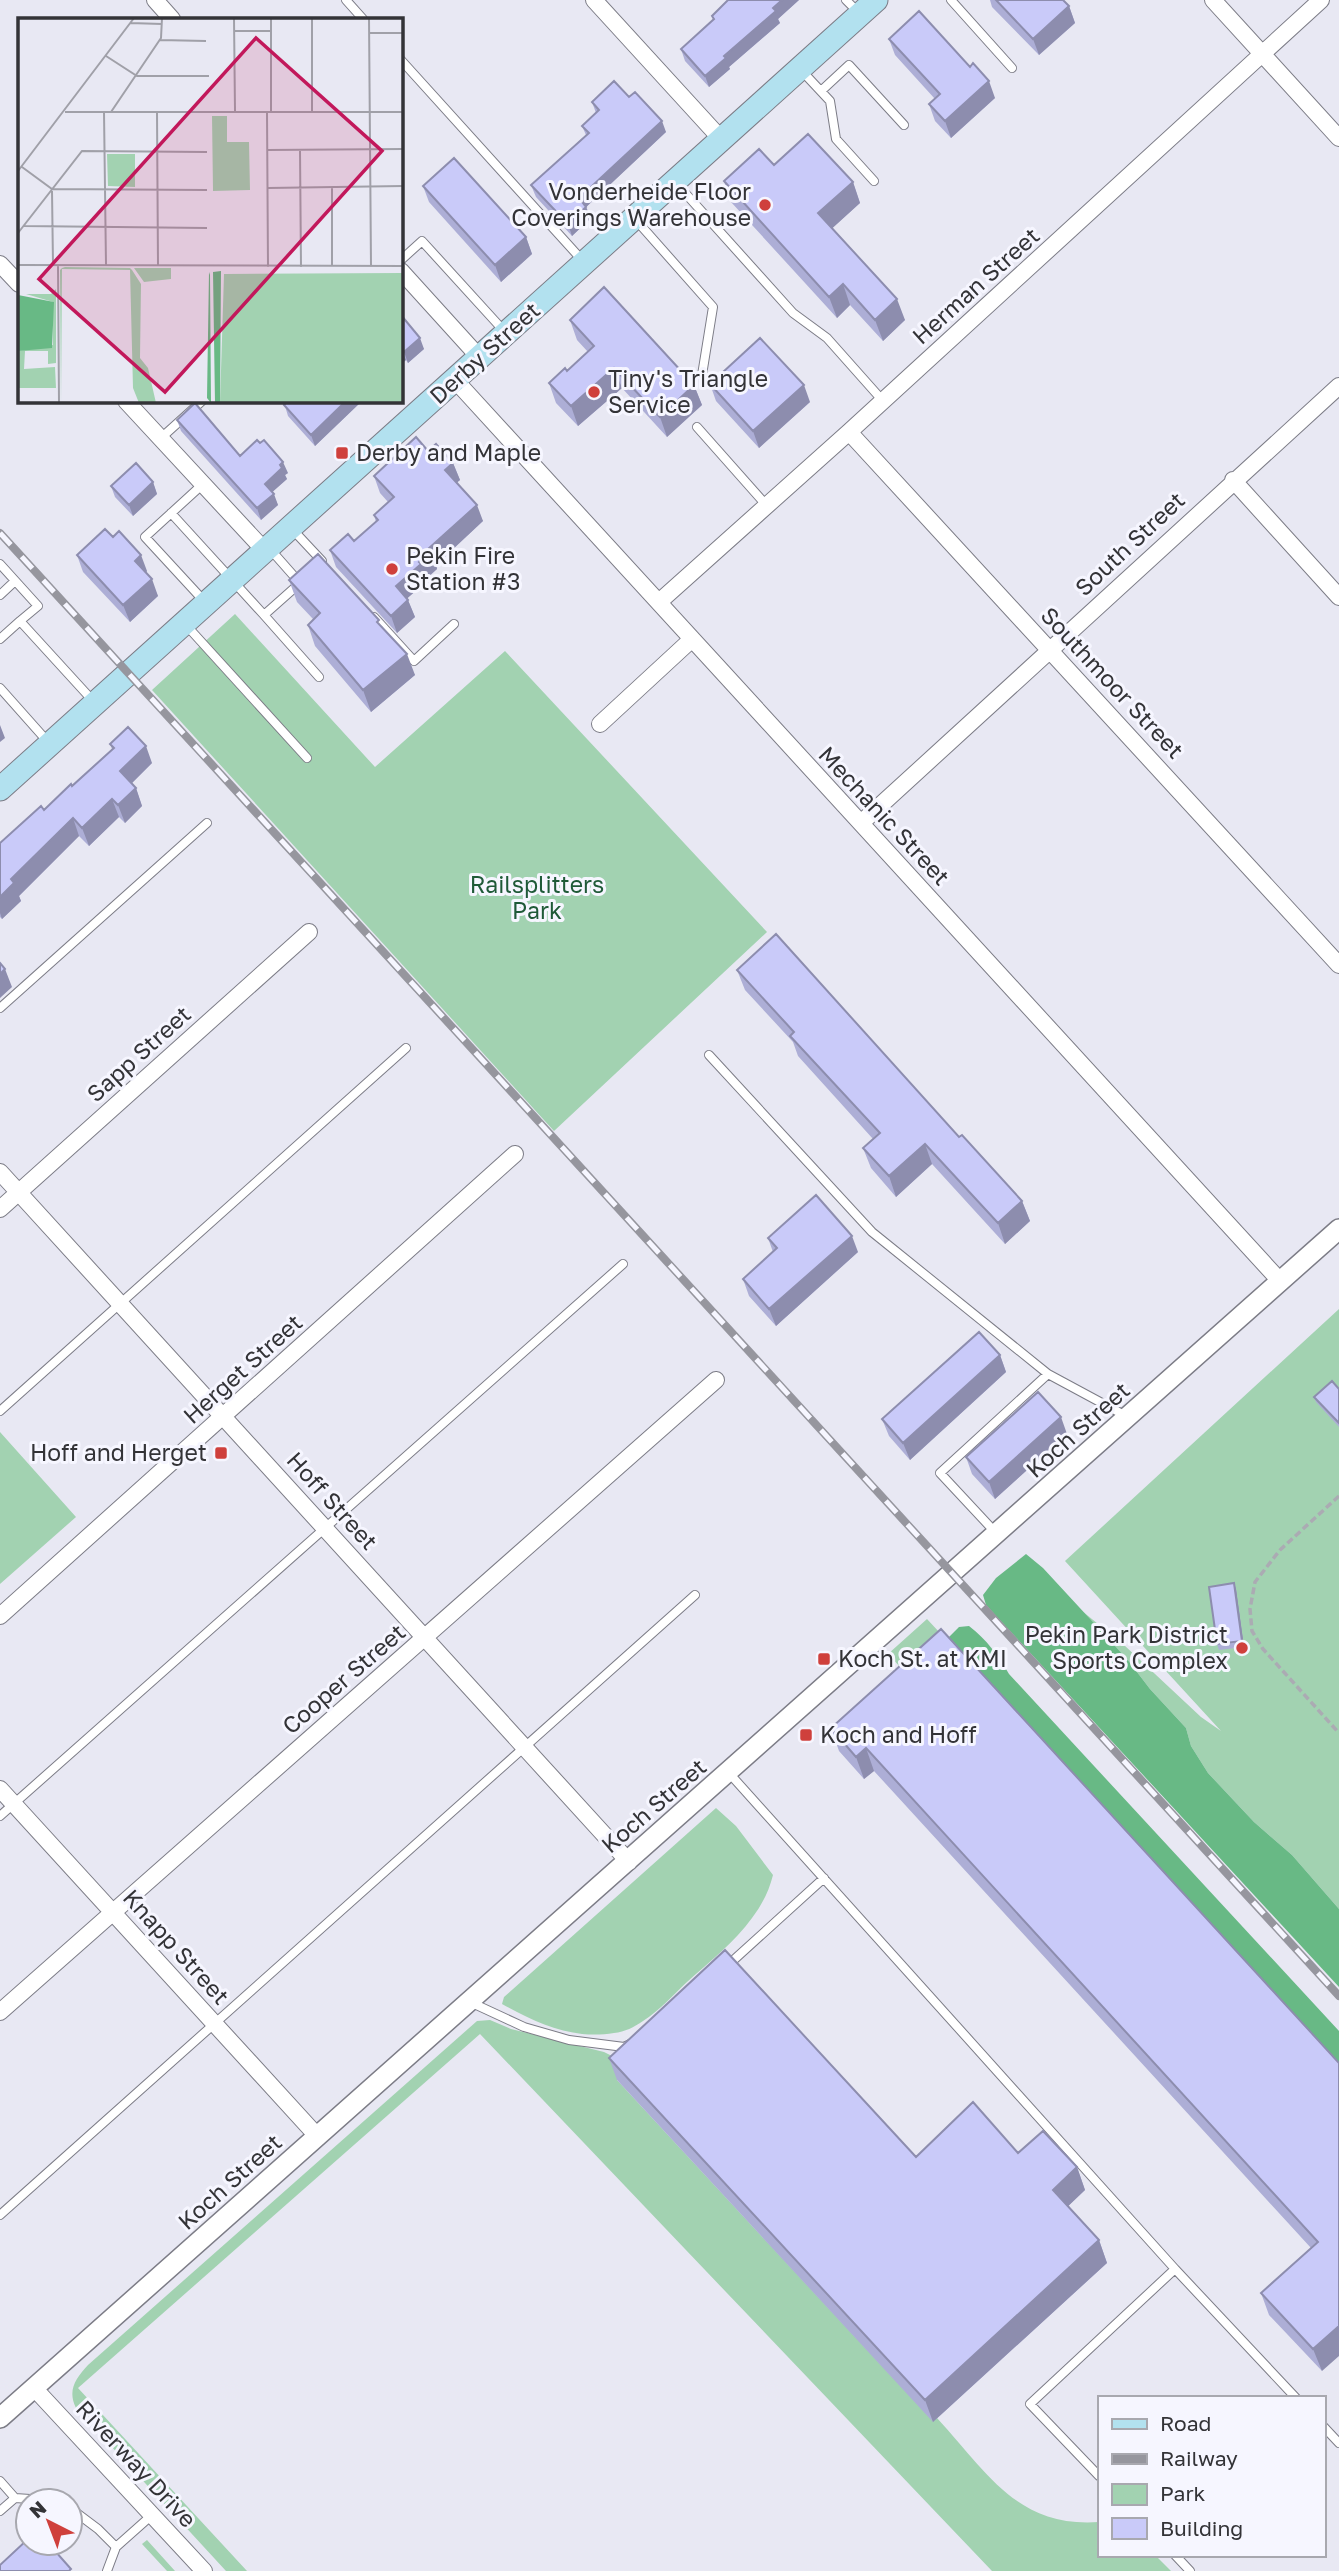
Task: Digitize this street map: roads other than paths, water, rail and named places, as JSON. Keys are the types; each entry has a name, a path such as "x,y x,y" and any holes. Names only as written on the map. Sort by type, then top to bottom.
{"main road":[{"name":"Derby Street","path":"0,789 800,69 861,5"}],"street":[{"path":"155,0 171,18"},
{"path":"594,0 722,140"},
{"path":"1213,0 1339,138"},
{"name":"Herman Street","path":"659,602 1321,0"},
{"path":"0,264 18,283"},
{"path":"402,272 479,357"},
{"name":"Mechanic Street","path":"455,380 1281,1282"},
{"name":"South Street","path":"861,823 1233,480 1339,386"},
{"path":"127,402 267,549"},
{"name":"Southmoor Street","path":"849,432 1339,965"},
{"path":"1233,480 1339,597"},
{"path":"600,724 691,640"},
{"name":"Sapp Street","path":"0,1209 309,932"},
{"name":"Herget Street","path":"0,1616 515,1154"},
{"name":"Hoff Street","path":"0,1172 629,1861"},
{"name":"Koch Street","path":"2,2412 35,2389 1339,1229"},
{"name":"Cooper Street","path":"0,2012 716,1380"},
{"name":"Knapp Street","path":"0,1789 318,2137"},
{"name":"Riverway Drive","path":"35,2389 204,2571"}],"lane":[{"path":"346,0 362,18"},
{"path":"951,0 1012,68"},
{"path":"402,61 584,263"},
{"path":"821,91 849,65 904,125"},
{"path":"800,69 830,102 836,139 874,180"},
{"path":"675,182 793,313 827,338 883,401"},
{"path":"634,218 713,307 702,375"},
{"path":"402,259 422,241 506,333"},
{"path":"161,438 201,402"},
{"path":"697,427 767,506"},
{"path":"203,484 145,537 206,604"},
{"path":"171,513 319,677"},
{"path":"291,527 330,570"},
{"path":"264,615 300,583 267,549"},
{"path":"0,564 38,606 0,639"},
{"path":"0,595 15,581"},
{"path":"368,610 414,661 454,624"},
{"path":"20,621 95,704"},
{"path":"184,623 307,758"},
{"path":"0,688 50,744"},
{"path":"0,1008 207,823"},
{"path":"0,1411 406,1048"},
{"path":"709,1055 872,1232 1048,1374 1128,1418"},
{"path":"0,1816 624,1264"},
{"path":"997,1535 940,1473 1048,1374"},
{"path":"0,2215 695,1595"},
{"path":"729,1773 1175,2269 1294,2396"},
{"path":"720,1972 824,1878"},
{"path":"470,2003 524,2026 569,2040 624,2047 635,2041"},
{"path":"1098,2475 1030,2404 1175,2269"},
{"path":"1325,2429 1339,2443"},
{"path":"0,2481 14,2497"},
{"path":"0,2511 14,2499"},
{"path":"107,2571 116,2547 152,2515"},
{"path":"84,2518 116,2547"},
{"path":"1177,2557 1190,2571"}],"railway":[{"path":"0,533 1339,1996"}],"place":[{"name":"Vonderheide Floor Coverings Warehouse","path":"765,205"},
{"name":"Tiny's Triangle Service","path":"594,392"},
{"name":"Derby and Maple","path":"342,453"},
{"name":"Pekin Fire Station #3","path":"392,569"},
{"name":"Hoff and Herget","path":"221,1453"},
{"name":"Pekin Park District Sports Complex","path":"1242,1648"},
{"name":"Koch St. at KMI","path":"824,1659"},
{"name":"Koch and Hoff","path":"806,1735"}],"park label":[{"name":"Railsplitters Park","path":"537,898"}]}
